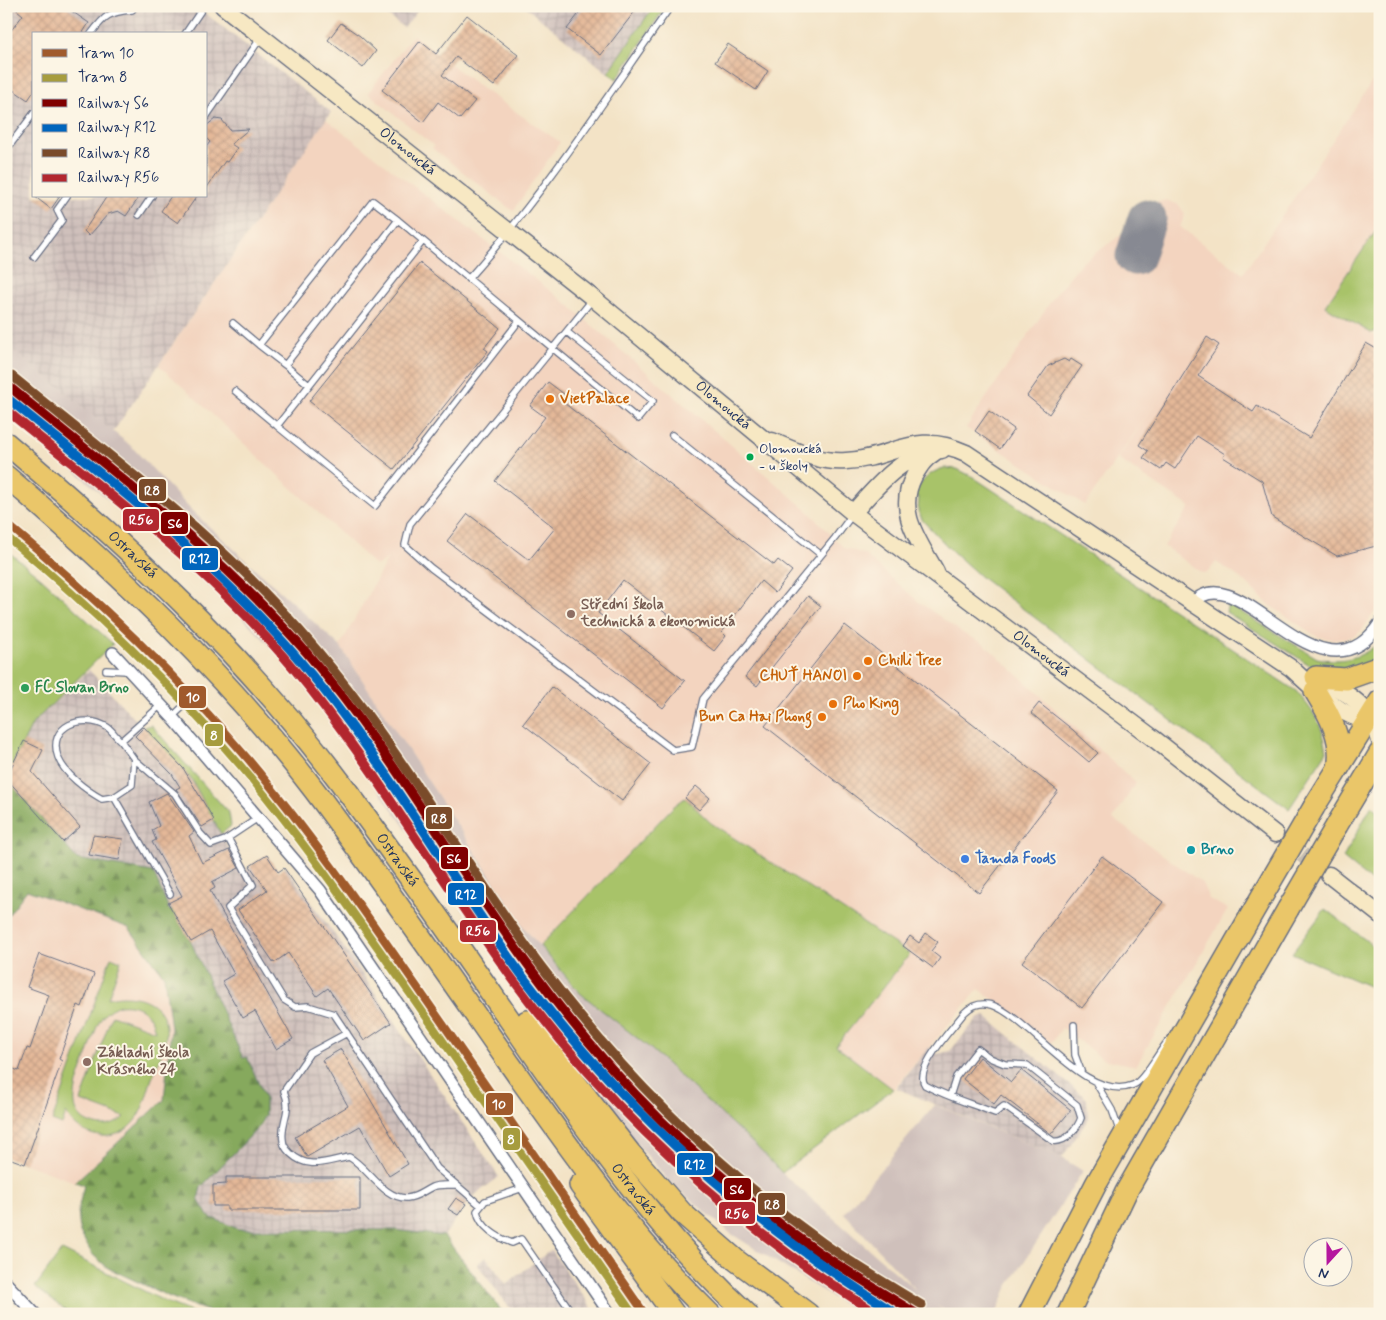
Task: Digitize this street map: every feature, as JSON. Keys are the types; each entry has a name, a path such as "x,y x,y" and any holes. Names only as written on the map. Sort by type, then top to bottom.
{"highway":[{"name":"Ostravská","path":"6,443 152,573 260,683 339,780 628,1184 680,1246 747,1314"},
{"name":"Ostravská","path":"6,476 142,600 240,701 313,788 600,1189 648,1247 710,1314"},
{"path":"1338,769 1337,739 1316,684 1353,677 1380,667"},
{"path":"1032,1308 1118,1145 1314,807 1376,712"},
{"path":"1068,1314 1126,1192 1337,824 1380,753"},
{"path":"429,904 499,985 630,1153 682,1213 737,1261 808,1314"},
{"path":"461,994 481,1035 551,1144 674,1314"}],"main road":[{"name":"Olomoucká","path":"223,6 594,298 756,435 853,513 1154,738 1275,834"},
{"path":"756,435 809,456 835,461 866,458 922,442 955,448 977,460 1192,604 1316,684 1359,702 1376,712 1375,726 1380,741"},
{"path":"853,513 876,487 903,464 924,453 937,451 956,452 977,460"},
{"path":"937,451 925,458 919,466 906,502 915,533 940,578"},
{"path":"1329,875 1380,915"}],"street":[{"path":"1192,604 1202,594 1209,592 1225,593 1300,640 1326,650 1349,649 1356,646 1369,638 1380,623"},
{"path":"113,653 172,717 320,890 610,1314"},
{"path":"6,1283 35,1314"}],"lane":[{"path":"92,32 102,18 113,12 132,10 135,6"},
{"path":"187,32 204,6"},
{"path":"468,279 510,233 542,190 670,6"},
{"path":"208,114 262,37"},
{"path":"10,145 32,116"},
{"path":"34,257 62,220 57,210 66,198"},
{"path":"139,215 151,198"},
{"path":"259,345 373,200 638,419 653,401 567,332"},
{"path":"285,365 398,220"},
{"path":"277,426 423,241"},
{"path":"594,298 410,524 405,545 431,568 672,750 692,746 704,699 853,513"},
{"path":"235,392 375,506 519,321"},
{"path":"233,323 309,384"},
{"path":"672,435 820,554"},
{"path":"106,670 130,671"},
{"path":"172,717 193,697 194,691"},
{"path":"121,741 161,705"},
{"path":"134,759 132,785 114,797 102,799 88,791 72,776 58,758 56,743 63,728 76,720 107,727 121,741 134,759 175,794 200,833 212,845 228,838 258,818"},
{"path":"114,797 170,894"},
{"path":"228,838 253,885 228,908 284,1000 295,1007 308,1006 334,1014 437,1168 481,1206"},
{"path":"950,1096 956,1077 978,1050 990,1058 1005,1064 1027,1065 1077,1105 1081,1118 1068,1137 1058,1142 1047,1138 1004,1106 995,1113 950,1096 925,1085 923,1082 923,1070 934,1052 971,1006 981,1004 992,1006 1011,1018 1057,1056 1096,1083 1115,1088 1135,1085 1167,1042 1191,1021"},
{"path":"1074,1025 1075,1055 1081,1072"},
{"path":"346,1034 310,1053 284,1091 289,1106 283,1140 287,1150 298,1161 311,1165 348,1157 360,1163 386,1190 406,1198 420,1195 433,1186 455,1185"},
{"path":"1096,1083 1118,1121 1118,1145"},
{"path":"523,1188 485,1201 477,1211 478,1217 495,1234 512,1243 521,1239 573,1314"}],"shaded area":[{"path":"6,6 196,6 331,112 113,432 6,345"},
{"path":"376,6 421,6 404,28"},
{"path":"524,6 654,6 608,73"},
{"path":"413,35 480,87 560,142 513,211 432,148 434,146 368,93"},
{"path":"1380,70 1380,225 1325,306 1380,339 1380,604 1362,630 1354,636 1335,640 1316,636 1268,604 1244,581 1216,562 1208,572 1202,573 1164,546 1190,507 1118,459 1163,392 1085,505 966,428 1055,295 1080,264 1128,230 1158,202 1166,200 1179,205 1185,214 1180,227 1243,274"},
{"path":"326,119 565,302 810,513 844,548 864,554 919,602 964,634 983,643 1136,783 1113,819 1202,883 1209,899 1228,909 1136,1066 1103,1059 1062,1028 1051,1043 979,989 893,1089 836,1046 910,954 711,823 685,798 673,806 540,946 526,930 340,646 388,558 376,566 159,365"},
{"path":"6,345 131,446 191,510 340,646 526,930 580,993 651,1049 757,1147 782,1173 918,1292 844,1213 935,1105 1062,1158 1083,1171 1007,1288 996,1314 951,1314 936,1305 948,1314 859,1314 730,1233 668,1180 587,1085 293,669 225,600 6,412"},
{"path":"89,670 192,780 242,874 267,855 278,872 286,867 357,966 499,1177 471,1198 444,1236 395,1230 238,1229 213,1220 201,1207 198,1199 201,1187 262,1124 265,1098 247,1058 243,1058 205,973 172,910 170,911 166,904 153,872 77,859 6,778 33,723"},
{"name":"Základní škola Krásného 24","path":"27,890 129,928 164,976 171,1028 164,1100 75,1182 6,1157 6,918"},
{"path":"985,1016 1087,1099 1088,1119 1062,1158 896,1088 929,1047 937,1054 950,1051 977,1019"},
{"path":"551,1250 596,1314 519,1314 508,1306 477,1264 486,1257 506,1284"}],"green space":[{"path":"654,6 666,6 617,79 608,73"},
{"path":"1380,225 1380,330 1371,333 1325,306"},
{"path":"944,468 957,469 973,477 1296,691 1316,718 1323,733 1327,751 1289,809 982,578 952,551 923,521 918,511 919,497 913,496 926,478"},
{"path":"6,550 41,578 113,644 33,723 6,777"},
{"path":"1228,604 1317,658 1343,660 1351,658 1367,652 1380,640 1380,659 1356,670 1316,669 1226,612"},
{"path":"151,725 229,813 231,826 221,834 192,780 144,727"},
{"path":"6,778 77,859 153,872 170,911 173,910 191,942 243,1058 247,1057 265,1098 265,1115 258,1128 201,1187 198,1199 208,1216 238,1229 395,1230 444,1236 504,1314 216,1314 170,1297 108,1268 92,1254 80,1232 78,1210 84,1185 75,1182 164,1100 171,1028 164,976 129,928 27,890 6,918"},
{"path":"685,798 711,823 910,954 836,1046 893,1089 782,1173 757,1147 651,1049 580,993 540,946 674,806"},
{"path":"1372,805 1380,813 1380,889 1343,858"},
{"path":"1325,909 1380,951 1380,991 1292,953"},
{"path":"111,957 121,961 108,998 129,996 140,998 157,1007 163,1015 166,1025 164,1048 139,1114 125,1130 107,1136 97,1136 79,1128 66,1113 62,1125 52,1121","holes":["127,1005 143,1010 151,1019 155,1031 112,1015 81,1101 124,1117 111,1125 96,1125 84,1120 78,1113 75,1104 75,1093 101,1019 113,1008"]},
{"path":"62,1250 166,1302 196,1314 70,1314 35,1287"}],"building":[{"path":"12,6 64,6 89,23 83,32 32,32 32,94 28,100 6,85 6,37 23,15"},
{"path":"585,6 639,6 601,55 567,29"},
{"path":"467,15 518,55 494,86 456,57 442,75 475,101 460,119 438,102 423,122 382,90 420,41 436,54"},
{"path":"341,23 360,36 376,51 363,68 328,40"},
{"path":"728,44 768,71 756,90 715,62"},
{"path":"215,119 222,120 230,130 249,129 231,144 237,148 227,162 225,161 208,186 208,144 210,142 208,140 208,124"},
{"path":"37,198 59,198 51,209"},
{"path":"106,198 139,198 126,216 118,211 108,214 89,236 84,231"},
{"path":"170,198 196,198 178,223 161,211"},
{"path":"420,263 500,328 484,348 488,351 394,469 309,401"},
{"path":"1207,337 1219,345 1198,376 1253,412 1257,406 1309,438 1366,343 1380,351 1380,545 1337,556 1272,517 1262,481 1223,457 1225,454 1197,436 1175,469 1166,463 1161,470 1143,458 1148,451 1139,445"},
{"path":"1064,359 1069,362 1071,359 1082,366 1049,414 1027,396 1048,366"},
{"path":"548,382 564,394 560,400 774,565 778,560 792,571 775,593 761,581 722,632 726,636 714,651 623,580 598,613 685,681 663,708 447,541 468,514 529,560 555,528 495,481 545,417 530,406"},
{"path":"989,411 1014,429 1000,449 975,431"},
{"path":"808,596 821,606 757,686 745,677"},
{"path":"845,625 1058,791 979,893 765,726"},
{"path":"552,687 651,764 622,801 523,724"},
{"path":"1039,703 1098,753 1089,762 1031,713"},
{"path":"144,727 183,768 214,820 202,827 176,789 180,787 172,774 135,736"},
{"path":"24,741 43,750 32,772 80,827 63,842 6,778"},
{"path":"696,786 710,798 699,810 685,798"},
{"path":"167,793 194,832 189,836 202,863 229,850 239,868 212,882 215,888 210,891 293,1039 276,1049 255,1011 243,1018 222,981 234,974 210,931 191,942 168,903 182,896 152,842 156,840 152,830 159,826 149,802"},
{"path":"93,835 123,839 119,860 89,855"},
{"path":"267,855 278,872 284,868 391,1023 364,1041 328,988 317,996 288,953 274,963 238,910 267,890 250,866"},
{"path":"1102,856 1163,902 1082,1008 1022,962"},
{"path":"926,933 938,942 931,951 940,958 933,968 903,946 910,936 919,943"},
{"path":"39,954 94,974 82,1007 78,1005 59,1059 62,1061 25,1164 6,1157 6,1066 19,1071 27,1048 30,1049 49,995 27,987"},
{"path":"341,1049 408,1164 389,1176 360,1126 307,1157 295,1137 348,1106 322,1060"},
{"path":"980,1057 1011,1082 1021,1070 1071,1110 1051,1134 1001,1095 994,1104 963,1079"},
{"path":"226,1177 360,1177 360,1210 227,1210 227,1206 213,1206 213,1185 226,1184"},
{"path":"456,1198 466,1204 458,1215 448,1209"}],"taxiway":[{"path":"1135,256 1147,219"}],"tunnel":[{"path":"1283,840 1323,871"}],"tram line":[{"name":"10","path":"6,523 70,578 132,636 192,696 271,787 359,904 645,1314"},
{"name":"8","path":"6,536 128,646 213,734 263,793 349,907 633,1314"}],"rail line":[{"name":"R8","path":"12,376 171,506 209,540 247,575 316,649 347,687 404,765 512,927 571,1005 636,1080 706,1149 782,1212 846,1259 922,1305"},
{"name":"S6","path":"6,384 200,545 237,579 306,652 366,728 503,930 561,1009 627,1085 662,1121 699,1156 776,1220 816,1250 917,1314"},
{"name":"R12","path":"6,397 197,555 233,589 300,661 331,699 388,777 468,899 524,978 564,1028 649,1121 742,1205 843,1279 897,1314"},
{"name":"R56","path":"6,410 119,501 193,565 262,633 294,669 380,784 514,981 552,1030 636,1122 680,1165 727,1206 826,1280 878,1314"}],"place":[{"name":"VietPalace","path":"550,399"},
{"name":"Olomoucká - u školy","path":"750,457"},
{"name":"Střední škola technická a ekonomická","path":"571,614"},
{"name":"Chilli Tree","path":"868,661"},
{"name":"CHUŤ HANOI","path":"857,676"},
{"name":"FC Slovan Brno","path":"25,688"},
{"name":"Pho King","path":"833,704"},
{"name":"Bun Ca Hai Phong","path":"822,717"},
{"name":"Brno","path":"1191,850"},
{"name":"Tamda Foods","path":"965,859"},
{"name":"Základní škola Krásného 24","path":"87,1062"}]}
